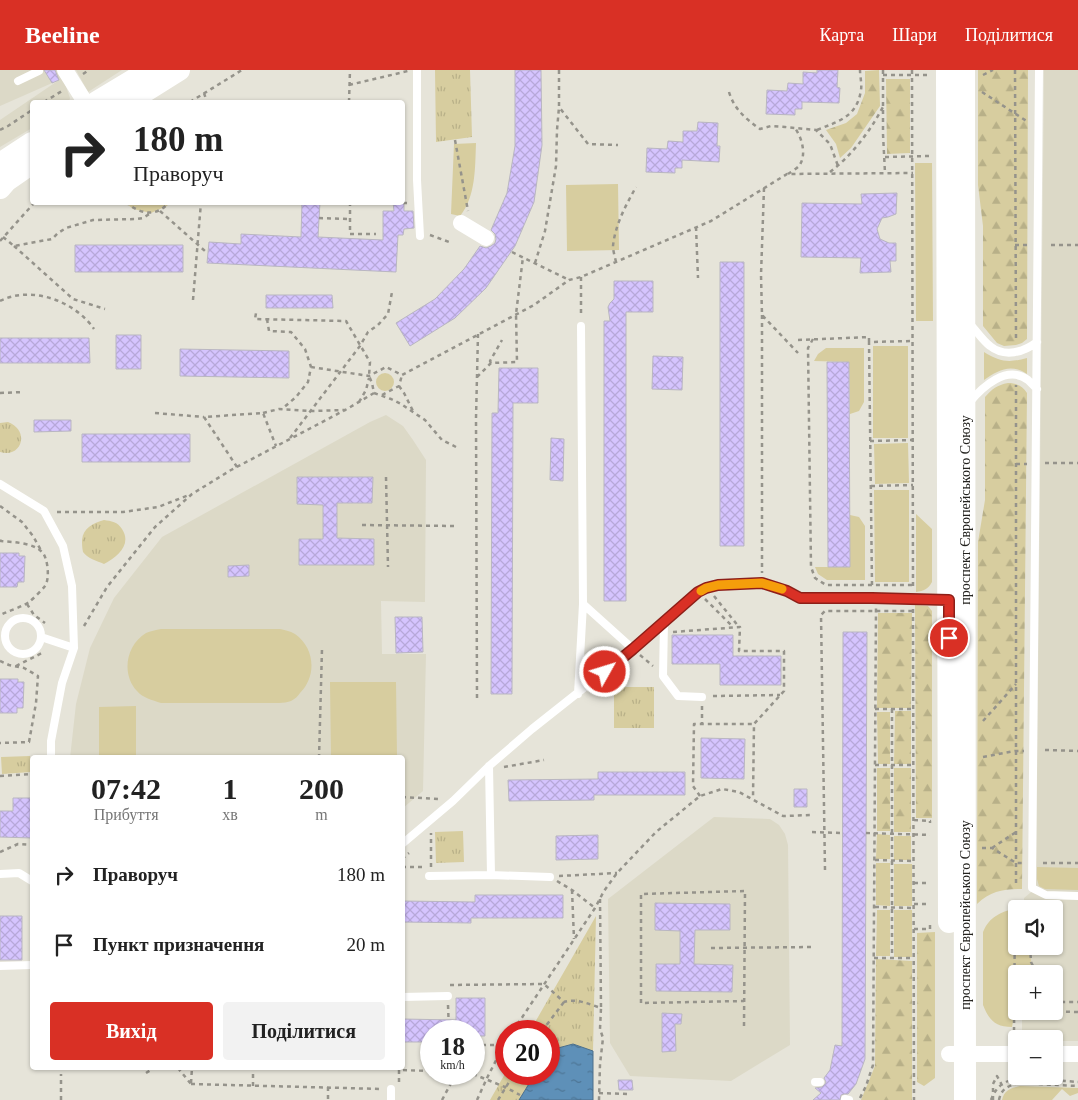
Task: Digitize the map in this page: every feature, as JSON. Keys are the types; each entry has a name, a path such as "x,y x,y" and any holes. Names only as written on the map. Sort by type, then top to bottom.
{"main road":[{"path":"100,100 150,70"},
{"path":"131,100 180,70"},
{"name":"проспект Європейського Союзу","path":"939,72 957,1054 965,1100"},
{"name":"проспект Європейського Союзу","path":"950,1100 957,1054 965,318 971,74"},
{"path":"0,164 30,144"},
{"path":"0,188 6,181 30,164"}],"street":[{"path":"65,70 83,100"},
{"path":"465,218 486,238"},
{"path":"957,1054 1008,1054"},
{"path":"1063,1054 1078,1054"}],"lane":[{"path":"417,70 420,236"},
{"path":"1039,70 1032,888 1046,894 1078,896"},
{"path":"18,81 38,71"},
{"path":"965,318 990,346 998,351 1016,353 1030,348 1037,342"},
{"path":"578,694 583,604 582,326"},
{"path":"965,408 990,382 998,378 1016,376 1025,378 1037,389"},
{"path":"0,484 44,511 62,546 72,586 74,648 62,683 51,741 51,755"},
{"path":"405,841 532,729 633,649 698,592 706,588 718,585 762,583 787,591 800,598 949,600"},
{"path":"583,604 633,649"},
{"path":"27,618 38,625 41,637 38,646 33,651 24,654 10,648 5,635 10,623 16,619 27,618"},
{"path":"664,622 663,676 678,696 702,697"},
{"path":"41,637 74,648"},
{"path":"489,766 490,875"},
{"path":"0,874 19,873 30,880"},
{"path":"429,876 490,875 550,877"},
{"path":"0,966 30,965"},
{"path":"405,997 448,996"},
{"path":"391,1089 391,1100"}],"path":[{"path":"193,100 242,70"},
{"path":"349,100 350,70"},
{"path":"349,85 411,70"},
{"path":"535,263 545,231 556,166 559,70"},
{"path":"728,92 736,108 747,120 760,129 771,126 816,130 839,121 853,111 861,90 860,70"},
{"path":"883,70 885,173"},
{"path":"912,70 914,1100"},
{"path":"971,74 993,70"},
{"path":"1015,70 1016,345"},
{"path":"883,75 912,76 939,72"},
{"path":"977,88 1031,124"},
{"path":"204,93 206,100"},
{"path":"559,107 588,144 618,145"},
{"path":"829,173 853,152 875,122 883,107"},
{"path":"0,130 30,111"},
{"path":"381,396 399,386 402,375 534,304 569,280 581,277 711,221 798,167 803,156 801,136 795,128"},
{"path":"816,130 830,144 838,166"},
{"path":"455,140 465,218"},
{"path":"885,158 930,156"},
{"path":"787,174 912,173"},
{"path":"616,262 612,248 617,227 636,187"},
{"path":"762,583 761,275 764,188"},
{"path":"0,241 32,205"},
{"path":"129,205 142,213 160,211 167,205"},
{"path":"193,300 201,205"},
{"path":"350,205 350,234 376,234"},
{"path":"160,211 204,251"},
{"path":"14,246 52,239 66,228 93,220 143,218 151,213"},
{"path":"319,218 350,219"},
{"path":"696,227 698,278"},
{"path":"420,236 425,233 449,242"},
{"path":"3,237 73,299 105,309"},
{"path":"1015,245 1030,245"},
{"path":"1051,245 1078,245"},
{"path":"512,252 569,280"},
{"path":"477,377 492,363 517,362 516,314 524,258"},
{"path":"581,277 582,326"},
{"path":"289,440 360,346 368,332 388,314 392,292"},
{"path":"0,301 15,295 45,297 66,304 77,311 94,328"},
{"path":"256,313 255,319 346,321 370,362 366,390 359,402"},
{"path":"762,315 798,353"},
{"path":"267,320 269,331 291,332 305,349 311,367 308,382 296,397 282,409"},
{"path":"477,698 478,334"},
{"path":"798,340 869,338 870,342 872,585 876,611 873,1066 859,1100"},
{"path":"813,339 808,348 811,567 815,578 826,585 913,585"},
{"path":"492,363 490,361 502,340"},
{"path":"870,342 913,341"},
{"path":"311,367 369,376 386,367 402,375"},
{"path":"369,376 374,394"},
{"path":"1016,384 1016,883"},
{"path":"399,386 413,412"},
{"path":"0,393 23,392"},
{"path":"44,511 123,512 158,507 192,494 237,467 374,394 396,401 425,420 442,440 456,447"},
{"path":"156,413 204,417 263,414 279,409 310,411 347,410"},
{"path":"263,414 276,446"},
{"path":"204,417 237,467"},
{"path":"870,441 913,440"},
{"path":"1045,463 1078,463"},
{"path":"1016,464 1028,464"},
{"path":"386,477 388,567"},
{"path":"871,486 913,485"},
{"path":"74,648 82,628 107,587 126,561 155,527 192,494"},
{"path":"0,506 22,522 33,536 47,561 48,575 46,585 27,604 0,615"},
{"path":"362,525 457,526"},
{"path":"0,540 31,545 42,552"},
{"path":"706,588 740,627 740,650 784,651 784,691 754,724 753,798"},
{"path":"698,592 733,628"},
{"path":"27,604 34,615 45,623"},
{"path":"825,870 821,615 825,612 913,611"},
{"path":"664,633 740,627"},
{"path":"319,755 322,649"},
{"path":"633,649 663,676"},
{"path":"15,666 42,653"},
{"path":"0,661 24,668 38,676 36,703 29,742 0,743"},
{"path":"981,724 1016,684"},
{"path":"702,724 702,697 780,695"},
{"path":"892,709 892,958"},
{"path":"876,710 914,710"},
{"path":"700,796 693,786 694,724 754,724"},
{"path":"1045,750 1078,751"},
{"path":"982,757 1026,751"},
{"path":"502,768 544,760"},
{"path":"875,765 914,765"},
{"path":"0,776 30,774"},
{"path":"520,1020 617,872 656,832 700,796 722,789 739,792 783,816 812,816"},
{"path":"405,796 453,800"},
{"path":"866,833 930,834 930,821 914,820"},
{"path":"812,832 841,832"},
{"path":"982,848 992,848 1016,832"},
{"path":"424,840 431,833 431,866"},
{"path":"0,852 18,844 30,845"},
{"path":"992,848 1016,864"},
{"path":"405,856 410,852"},
{"path":"875,860 914,862"},
{"path":"1043,863 1078,864"},
{"path":"405,867 439,866"},
{"path":"550,877 617,872"},
{"path":"550,877 572,890 595,908"},
{"path":"914,883 930,883"},
{"path":"572,890 574,940"},
{"path":"744,1002 641,1003 641,894 746,891 744,1026"},
{"path":"599,1100 603,1038 600,1029 600,899"},
{"path":"875,907 930,904"},
{"path":"914,929 930,929"},
{"path":"711,948 814,947"},
{"path":"874,958 914,958"},
{"path":"449,1020 447,985 544,984 564,1002"},
{"path":"550,1020 564,1002 570,1000 580,1001 601,1008"},
{"path":"1063,1002 1078,1002"},
{"path":"1063,1012 1078,1012"},
{"path":"1014,1030 1015,1020"},
{"path":"477,1100 495,1062"},
{"path":"146,1073 151,1070"},
{"path":"180,1070 191,1084 391,1089 398,1089 399,1070 420,1071"},
{"path":"191,1084 192,1070"},
{"path":"253,1070 253,1086"},
{"path":"61,1074 61,1100"},
{"path":"992,1100 993,1084 997,1076 1004,1089"},
{"path":"486,1078 520,1095"},
{"path":"993,1094 1006,1082 1019,1079 1078,1082"},
{"path":"442,1100 450,1085"},
{"path":"999,1100 1004,1089 1011,1085 1078,1086"},
{"path":"498,1100 505,1086"},
{"path":"328,1087 328,1100"},
{"path":"598,1093 630,1094"}],"shaded area":[{"path":"0,70 58,70 70,98 70,100 30,100 30,129 0,147 0,120 59,80 0,106"},
{"path":"76,70 122,70 88,92"},
{"path":"1044,70 1078,70 1078,1041 1063,1041 1063,1030 1022,1030 1022,1020 1063,1020 1063,965 1023,965 1023,955 1063,955 1063,900 1024,900 1036,888"},
{"path":"386,415 403,426 426,460 425,602 381,601 382,654 426,654 423,791 405,806 405,755 70,755 76,704 90,648 114,598 162,537 370,422"},
{"path":"714,817 770,819 779,825 785,834 788,845 790,1045 731,1081 630,1076 610,1043 608,899"}],"green space":[{"path":"435,70 470,70 472,137 436,142"},
{"path":"879,70 880,106 851,148 840,158 836,144 826,130 846,123 857,114 865,93 865,71"},
{"path":"978,70 1028,70 1027,339 1016,345 1004,346 997,343 983,326 983,226 978,185"},
{"path":"886,79 910,79 910,153 887,154"},
{"path":"476,143 474,181 469,200 460,216 451,214 454,144"},
{"path":"915,163 932,163 933,321 916,321"},
{"path":"618,184 619,250 567,251 566,185"},
{"path":"128,205 168,205 151,213 133,209"},
{"path":"873,346 908,346 908,438 873,438"},
{"path":"826,348 864,348 864,402 859,411 850,414 849,362 814,361 818,354"},
{"path":"984,352 1005,361 1027,358 1027,374 1010,368 994,373 984,380"},
{"path":"385,373 391,376 394,382 391,388 385,391 379,388 376,382 379,376"},
{"path":"1008,383 1019,385 1027,393 1022,889 998,892 987,896 977,904 978,542 985,500 985,397 995,388"},
{"path":"8,422 19,431 21,443 13,452 0,452 0,423"},
{"path":"908,443 909,483 875,484 874,444"},
{"path":"874,490 909,490 909,582 875,582"},
{"path":"916,514 932,529 932,582 926,589 916,592"},
{"path":"850,515 859,517 865,526 865,580 827,580 818,574 815,567 850,567"},
{"path":"104,520 112,521 118,525 125,535 125,540 122,550 104,564 92,559 83,552 82,540 84,532 89,527"},
{"path":"915,605 928,606 932,611 932,818 916,818"},
{"path":"878,613 912,613 911,708 877,708"},
{"path":"161,629 280,629 289,631 302,640 310,654 311,671 309,679 296,697 284,703 161,703 154,701 142,695 132,684 129,676 128,660 130,652 139,638 148,632"},
{"path":"330,682 396,682 397,755 331,755"},
{"path":"614,687 654,687 654,728 614,728"},
{"path":"136,706 136,755 99,755 99,707"},
{"path":"895,711 911,711 911,764 894,764"},
{"path":"877,712 890,712 890,764 878,764"},
{"path":"30,756 30,772 2,774 1,757"},
{"path":"877,768 890,768 890,831 877,831"},
{"path":"894,768 911,768 911,832 894,832"},
{"path":"463,831 464,862 436,863 435,832"},
{"path":"877,834 890,835 890,859 876,859"},
{"path":"894,836 911,836 911,860 894,860"},
{"path":"876,863 890,863 890,906 876,905"},
{"path":"894,864 912,864 912,906 894,906"},
{"path":"1037,867 1078,868 1078,890 1045,889 1039,886"},
{"path":"877,910 890,910 890,956 876,956"},
{"path":"894,910 912,910 912,957 894,957"},
{"path":"1008,911 1008,955 1031,955 1032,965 1008,965 1008,1020 1013,1020 1012,1027 1001,1026 993,1022 983,1005 983,932 992,919"},
{"path":"596,916 593,1051 573,1044 560,1047 560,1020 536,1020"},
{"path":"935,932 935,1078 924,1086 917,1082 917,933"},
{"path":"876,959 912,961 912,1100 861,1100 875,1066"},
{"path":"499,1085 528,1085 519,1100 490,1100"},
{"path":"1020,1086 1078,1088 1078,1093 1070,1096 1062,1089 1052,1100 1002,1100 1008,1090"}],"water":[{"path":"573,1044 593,1051 593,1100 519,1100 528,1085 560,1085 560,1047"}],"building":[{"path":"44,70 55,70 59,80 52,83"},
{"path":"515,70 541,70 542,145 534,202 515,246 486,288 455,318 410,346 396,323 435,299 464,269 480,246 486,248 495,243 495,234 491,230 507,193 515,146"},
{"path":"817,70 838,70 837,87 840,88 839,103 802,102 802,109 795,109 795,115 766,114 767,90 787,91 788,83 803,84 803,72 817,73"},
{"path":"698,122 718,123 717,146 720,146 719,162 682,160 682,168 675,168 675,173 646,172 647,148 667,149 668,141 683,142 683,131 697,131"},
{"path":"897,193 896,214 882,218 877,229 880,239 889,243 896,243 896,261 890,261 891,272 860,273 861,258 801,257 802,203 862,204 861,194"},
{"path":"302,205 320,205 318,237 383,240 383,211 394,211 393,205 404,205 404,211 413,211 414,228 404,229 403,235 398,235 396,272 207,263 209,242 241,244 241,234 301,237"},
{"path":"75,245 183,245 183,272 75,272"},
{"path":"720,262 744,262 744,546 720,546"},
{"path":"614,281 653,281 653,312 626,312 626,601 604,601 604,321 610,321 608,307 614,299"},
{"path":"266,295 332,295 333,308 266,308"},
{"path":"116,335 141,335 141,369 116,369"},
{"path":"0,338 89,338 90,363 0,363"},
{"path":"180,349 289,351 289,378 180,376"},
{"path":"653,356 683,357 682,390 652,389"},
{"path":"827,362 849,362 850,567 828,567"},
{"path":"499,368 538,368 538,403 513,403 512,694 491,694 492,413 498,413"},
{"path":"34,420 71,420 71,431 34,432"},
{"path":"82,434 190,434 190,462 82,462"},
{"path":"551,438 564,439 563,481 550,480"},
{"path":"297,477 373,477 372,503 337,503 337,538 374,539 374,565 299,565 299,539 323,539 323,505 297,504"},
{"path":"0,553 19,553 19,556 25,556 24,582 18,582 17,587 0,587"},
{"path":"249,565 249,576 228,577 228,566"},
{"path":"395,617 422,617 423,652 396,653"},
{"path":"843,632 867,632 865,1059 856,1084 848,1094 841,1095 840,1100 813,1100 821,1093 815,1088 822,1087 826,1082 824,1078 830,1070 835,1045 842,1046"},
{"path":"672,635 733,635 733,656 781,656 781,685 720,685 720,664 672,664"},
{"path":"0,679 18,679 18,682 24,682 23,708 17,708 17,713 0,713"},
{"path":"701,738 745,739 744,779 701,778"},
{"path":"598,772 685,772 685,795 594,795 594,800 509,801 508,780 598,779"},
{"path":"794,789 807,789 807,807 794,807"},
{"path":"13,798 30,798 30,838 0,837 0,811 13,811"},
{"path":"598,835 598,859 556,860 556,836"},
{"path":"475,895 563,895 563,918 471,918 471,923 405,922 405,901 475,902"},
{"path":"655,903 730,904 730,930 695,930 694,964 733,965 732,992 656,991 656,964 680,964 680,931 655,930"},
{"path":"0,916 22,916 22,960 0,960"},
{"path":"456,998 485,998 485,1020 456,1020"},
{"path":"662,1013 682,1014 681,1024 675,1024 676,1051 662,1052"},
{"path":"405,1019 456,1020 420,1020 420,1042 405,1042"},
{"path":"618,1080 632,1080 633,1090 619,1090"}],"slow traffic":[{"path":"701,591 718,585 762,583 782,589"}],"route":[{"path":"605,672 698,592 718,585 762,583 787,591 800,598 949,600 949,638"}]}
